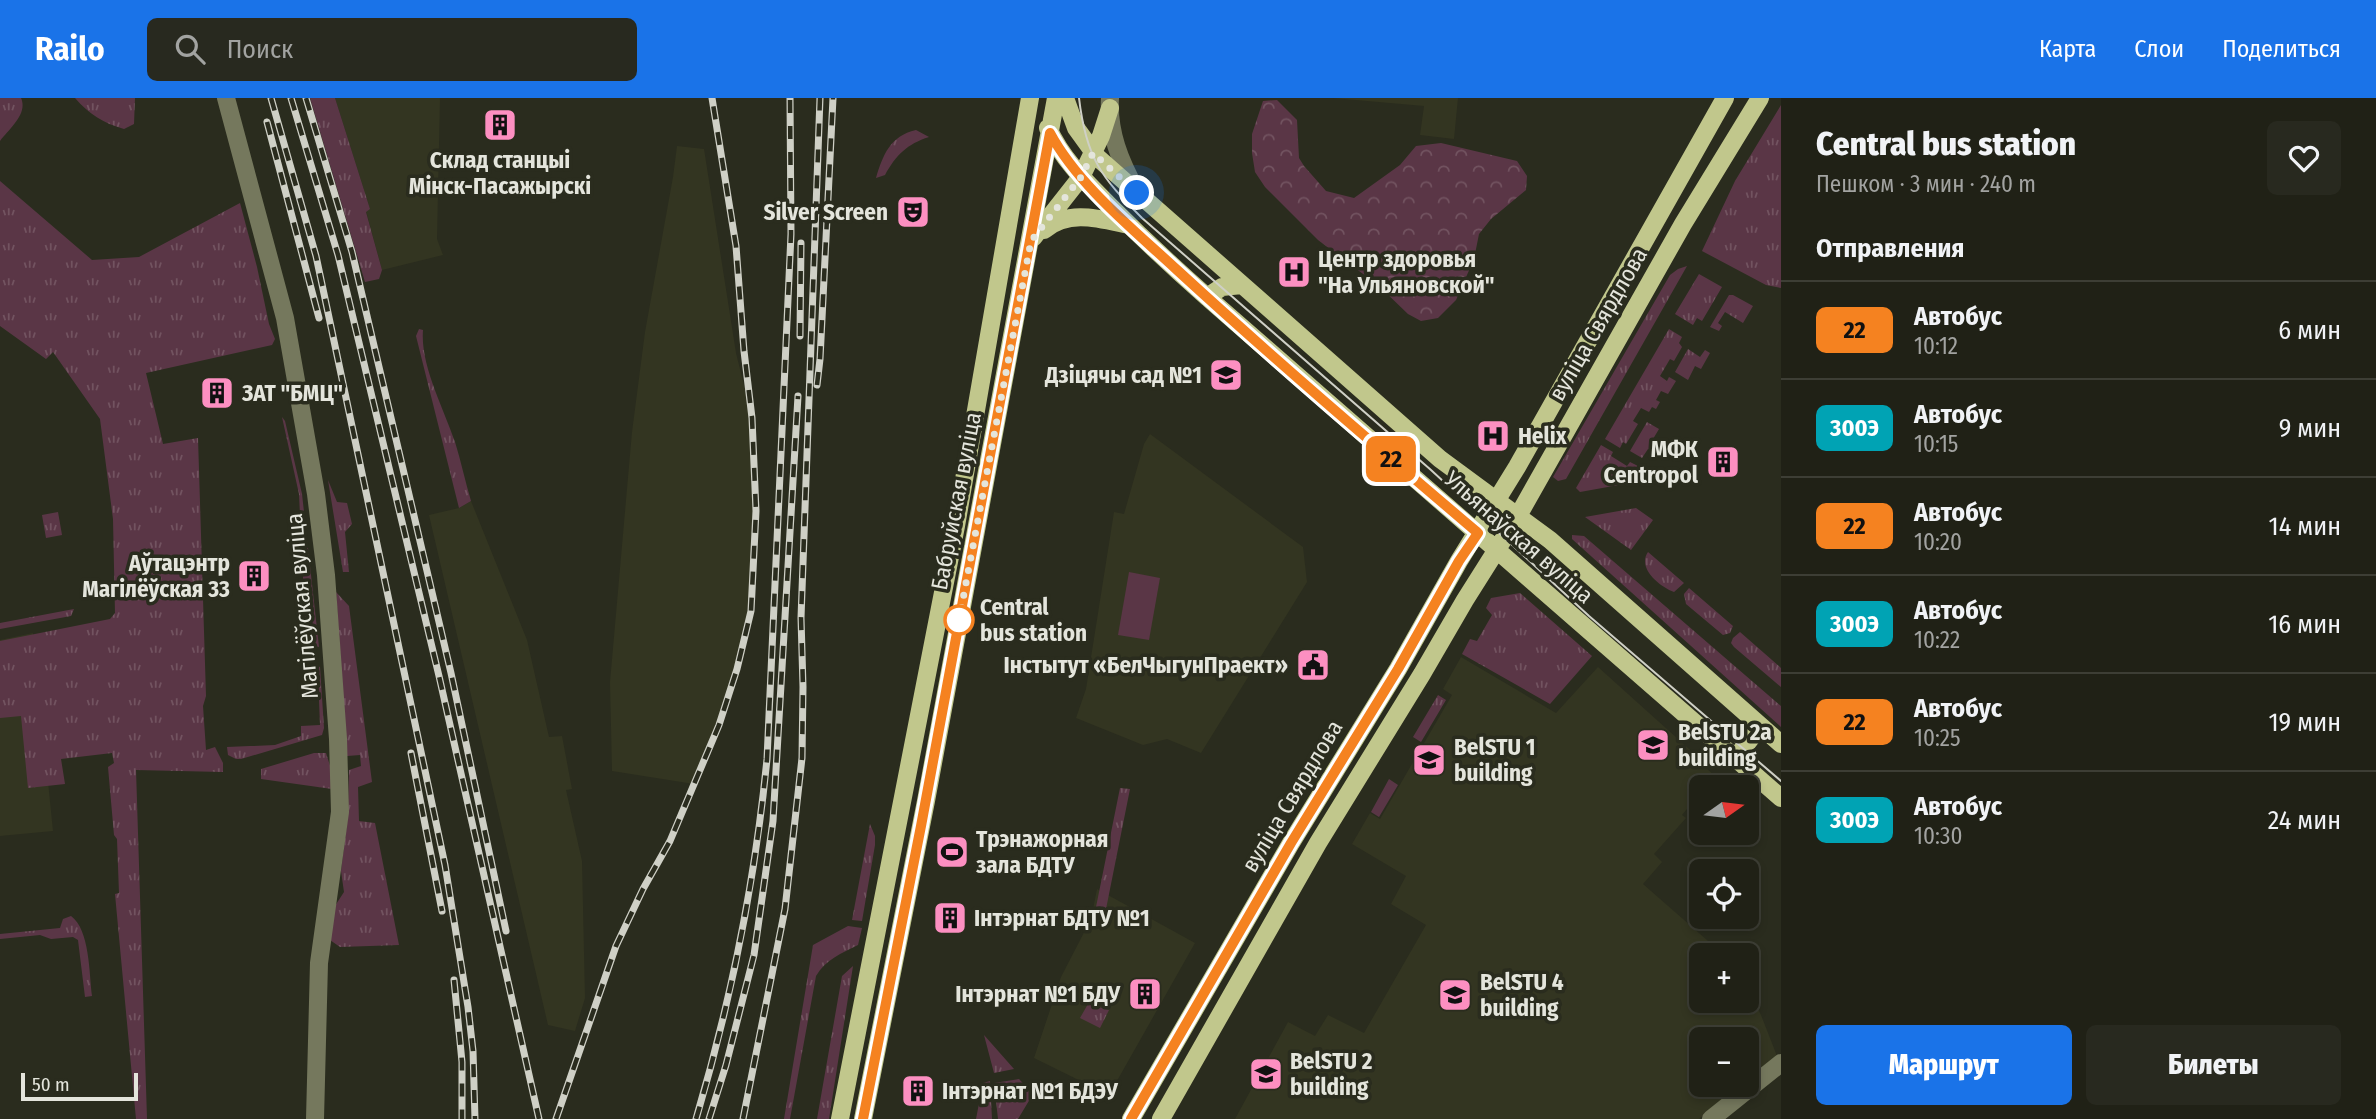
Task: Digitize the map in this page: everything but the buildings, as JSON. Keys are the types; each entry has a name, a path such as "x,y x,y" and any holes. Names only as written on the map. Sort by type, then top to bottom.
{"main road":[{"name":"Бабруйская вуліца","path":"840,1119 956,526 1030,98"},
{"name":"Бабруйская вуліца","path":"863,1119 923,814 1050,133 1040,98"},
{"path":"1050,133 1056,98"},
{"name":"Ульянаўская вуліца","path":"1065,98 1076,128 1093,153 1137,193 1440,459 1550,540 1781,744"},
{"name":"вуліца Свярдлова","path":"1131,1119 1291,843 1478,533 1725,98"},
{"name":"вуліца Свярдлова","path":"1161,1119 1318,843 1518,516 1683,224 1760,98"},
{"path":"1031,241 1081,177 1093,153 1110,103"},
{"name":"Ульянаўская вуліца","path":"1050,133 1081,177 1207,297 1781,799"},
{"path":"1031,241 1050,225 1073,216 1129,225"},
{"path":"1207,297 1222,287 1242,285"},
{"path":"1735,759 1760,726"}],"street":[{"name":"Магілёўская вуліца","path":"226,98 285,318 316,494 326,575 338,739 340,813 318,963 314,1119"},
{"path":"1110,103 1114,138 1121,162 1137,193"},
{"path":"1711,1119 1781,1063"}],"shaded area":[{"path":"335,98 440,98 437,239 443,255 382,270 366,211 370,209"},
{"path":"1333,98 1458,98 1454,139 1420,135 1424,106"},
{"path":"677,146 704,149 736,353 752,418 756,511 751,612 719,725 694,784 612,771 610,682 632,432 645,332"},
{"path":"1150,434 1303,547 1307,582 1201,753 1167,739 1143,745 1076,718 1086,689 1114,512 1124,514 1144,444"},
{"path":"471,501 527,640 549,737 562,736 572,789 566,790 582,861 585,998 575,1031 548,1025 429,515 459,508"},
{"path":"33,633 53,831 0,836 0,640"},
{"path":"1461,657 1556,713 1598,667 1708,766 1706,768 1714,775 1689,775 1689,807 1682,815 1686,818 1654,854 1662,862 1643,884 1689,924 1689,929 1694,929 1710,943 1689,943 1689,1013 1759,1011 1777,1056 1759,1071 1759,1027 1689,1027 1689,1097 1726,1097 1699,1119 1235,1119 1288,1022 1315,1036 1328,1015 1364,1033 1426,925 1391,904 1406,876 1352,844 1370,813 1380,819 1452,695 1443,689"},
{"path":"1097,889 1195,943 1109,1095 1034,1058 1061,977 1091,919"}],"green space":[{"path":"0,98 21,98 23,104 17,121 0,141"},
{"path":"75,98 135,98 134,124 124,129 109,124 91,113"},
{"path":"310,98 335,98 370,209 366,212 382,270 379,279 365,282"},
{"path":"1277,100 1297,120 1299,158 1326,191 1354,198 1400,165 1416,146 1441,143 1517,161 1527,176 1526,190 1491,219 1479,234 1474,259 1456,300 1438,318 1421,321 1408,314 1379,286 1318,240 1265,187 1255,172 1252,134 1263,101"},
{"path":"1781,105 1781,288 1766,285 1702,251 1735,181"},
{"path":"916,130 929,137 908,147 885,175 876,178 894,142"},
{"path":"0,181 92,260 139,257 240,203 275,339 272,345 146,373 163,444 198,438 206,750 215,747 223,763 223,772 136,770 147,1119 136,1119 115,894 119,893 117,839 114,835 108,767 114,763 112,753 61,759 65,784 28,788 21,716 0,718 0,641 110,619 115,613 113,519 100,419 53,352 46,359 0,326"},
{"path":"1687,266 1566,479 1558,481 1553,477 1670,275"},
{"path":"1699,274 1722,287 1702,321 1697,318 1693,325 1675,314"},
{"path":"1729,295 1753,306 1743,323 1725,312 1718,323 1722,326 1719,331 1710,327"},
{"path":"419,329 423,330 425,358 455,442 471,501 459,508 416,336"},
{"path":"1669,329 1682,337 1679,343 1682,347 1674,361 1670,359 1660,376 1667,381 1669,377 1676,381 1668,394 1661,391 1656,400 1660,402 1656,409 1652,407 1649,412 1641,408 1633,421 1638,424 1626,444 1623,442 1620,448 1605,439"},
{"path":"1688,349 1700,357 1705,350 1710,353 1701,369 1695,366 1688,380 1675,372"},
{"path":"282,417 302,494 319,647 306,640 299,494"},
{"path":"1647,422 1659,429 1653,439 1657,441 1642,458 1630,451"},
{"path":"1601,445 1613,452 1611,456 1627,466 1630,462 1640,467 1630,483 1580,492 1576,488"},
{"path":"328,480 337,502 347,503 352,524 345,532 349,572 343,572"},
{"path":"1636,508 1653,520 1631,550 1585,517"},
{"path":"58,512 62,535 46,538 42,515"},
{"path":"1572,535 1584,536 1781,706 1781,727 1572,539"},
{"path":"1648,552 1684,583 1674,592 1656,581 1647,570 1645,558"},
{"path":"1129,572 1160,578 1149,640 1118,635"},
{"path":"1689,588 1733,626 1730,633 1723,635 1686,604 1684,594"},
{"path":"336,592 349,606 372,782 358,787 359,821 375,823 399,945 340,947 330,940 333,909 344,892 341,871 348,815 349,770 361,766 360,755 347,756"},
{"path":"1520,593 1592,656 1550,704 1462,654 1470,639 1477,641 1492,615 1486,608 1491,598"},
{"path":"74,609 71,616 0,629 0,623"},
{"path":"1740,632 1781,668 1781,687 1731,643"},
{"path":"314,665 320,667 324,728 322,735 241,759 228,755 227,747 275,745 301,736 301,726 320,725 318,676 310,675"},
{"path":"1438,695 1446,700 1421,742 1413,737"},
{"path":"314,753 326,753 332,772 332,789 261,779 261,769"},
{"path":"1389,779 1398,785 1379,817 1371,812"},
{"path":"1120,788 1130,789 1104,919 1094,917"},
{"path":"870,824 875,845 862,921 852,920"},
{"path":"71,916 82,931 85,941 92,996 85,997 78,940 73,937 51,939 40,935 0,939 0,934 60,928 63,919"},
{"path":"848,926 862,928 858,945 829,961 816,976 790,1119 784,1119 813,945"},
{"path":"853,966 829,1119 817,1119 842,976"},
{"path":"1088,1004 1109,1010 1100,1028 1080,1018"},
{"path":"984,1035 1014,1069 994,1073"},
{"path":"1019,1079 1033,1094 1018,1119 998,1119 994,1083"},
{"path":"990,1081 992,1119 976,1119 983,1083"}],"tram line":[{"path":"1079,98 1091,152 1106,178 1142,218 1431,470 1589,616 1781,781"}],"railway":[{"path":"271,98 316,256 445,865 468,1007 473,1051 475,1119"},
{"path":"291,98 338,255 439,676 539,1119"},
{"path":"306,98 352,252 451,673 506,931"},
{"path":"556,1119 616,946 670,841 719,725 737,669 751,611 756,511 752,418 736,246 712,98"},
{"path":"696,1119 709,1075 740,940 756,850 767,759 791,234 790,98"},
{"path":"743,1119 785,909 802,758 801,618 820,98"},
{"path":"817,385 833,98"},
{"path":"267,122 319,318"},
{"path":"800,336 801,243"},
{"path":"709,1119 726,1065 754,955 773,821 798,396"},
{"path":"411,753 442,911"},
{"path":"454,980 462,1062 462,1119"}],"bus line":[{"name":"22","path":"863,1119 921,826 1050,133 1081,177 1129,225 1361,433 1478,533 1291,843 1131,1119"}],"place":[{"name":"Склад станцыі Мінск-Пасажырскі","path":"500,125"},
{"name":"Silver Screen","path":"913,212"},
{"name":"Центр здоровья \"На Ульяновской\"","path":"1294,272"},
{"name":"Дзіцячы сад №1","path":"1226,375"},
{"name":"ЗАТ \"БМЦ\"","path":"217,393"},
{"name":"Helix","path":"1493,436"},
{"name":"МФК Centropol","path":"1723,462"},
{"name":"Аўтацэнтр Магілёўская 33","path":"254,576"},
{"name":"Central bus station","path":"959,620"},
{"name":"Інстытут «БелЧыгунПраект»","path":"1313,665"},
{"name":"BelSTU 2a building","path":"1653,745"},
{"name":"BelSTU 1 building","path":"1429,760"},
{"name":"Трэнажорная зала БДТУ","path":"952,852"},
{"name":"Інтэрнат БДТУ №1","path":"950,918"},
{"name":"Інтэрнат №1 БДУ","path":"1145,994"},
{"name":"BelSTU 4 building","path":"1455,995"},
{"name":"BelSTU 2 building","path":"1266,1074"},
{"name":"Інтэрнат №1 БДЭУ","path":"918,1091"}],"route":[{"path":"959,620 1031,241 1081,177 1093,153 1137,193"}]}
